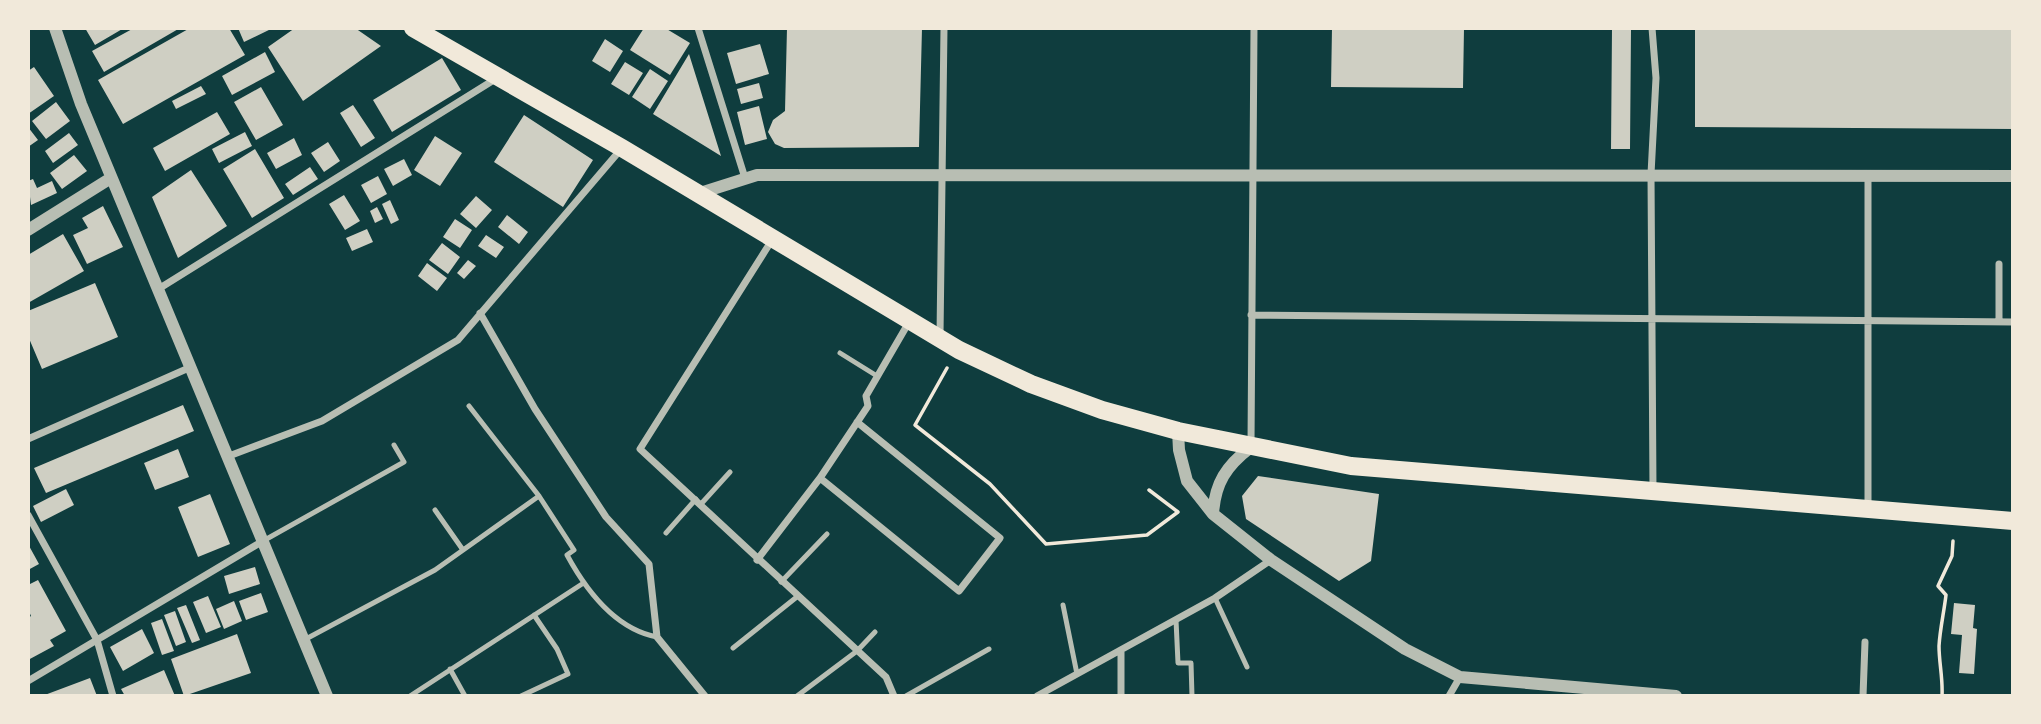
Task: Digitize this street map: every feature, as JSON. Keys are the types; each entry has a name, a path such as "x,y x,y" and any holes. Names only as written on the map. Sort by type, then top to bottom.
{"highway":[{"path":"413,28 622,148 909,322 1031,384 1102,410 1178,431 1351,466 2013,521"}],"street":[{"path":"55,28 81,104 111,178 160,288 327,696"},
{"path":"698,28 745,178"},
{"path":"940,339 944,28"},
{"path":"1213,514 1217,484 1235,460 1251,447 1254,28"},
{"path":"1652,28 1656,78 1651,174 1653,489"},
{"path":"160,288 497,78"},
{"path":"229,457 321,421 458,340 622,148"},
{"path":"697,194 757,174 2013,176"},
{"path":"1868,176 1868,509"},
{"path":"28,230 111,178"},
{"path":"772,240 640,449 886,677 894,696"},
{"path":"1999,264 1999,322"},
{"path":"480,313 535,409 606,517 649,564 657,636 705,696"},
{"path":"1251,315 2013,323"},
{"path":"757,560 820,478 868,406 866,396 909,322"},
{"path":"28,439 191,367"},
{"path":"820,478 959,591 1000,538 857,422"},
{"path":"1178,431 1179,450 1187,481 1213,514 1271,560 1369,628 1460,677 1533,690 1676,696"},
{"path":"28,515 97,640 113,696"},
{"path":"28,681 263,541"},
{"path":"1037,696 1215,598 1271,560"},
{"path":"1863,696 1865,642"},
{"path":"1121,650 1121,696"},
{"path":"1449,696 1460,677"}],"lane":[{"path":"840,354 877,376"},
{"path":"469,406 539,496 574,550 567,555 582,584 607,610 640,634 657,636"},
{"path":"263,541 404,462 394,445"},
{"path":"666,533 730,472"},
{"path":"304,640 435,570 539,496"},
{"path":"435,510 463,550"},
{"path":"781,582 827,534"},
{"path":"411,696 582,584"},
{"path":"733,648 797,596"},
{"path":"1215,598 1247,667"},
{"path":"1063,605 1077,674"},
{"path":"521,696 568,674 534,615"},
{"path":"1176,620 1178,663 1191,663 1192,696"},
{"path":"797,696 857,650 875,632"},
{"path":"906,696 989,649"},
{"path":"450,669 465,696"}],"path":[{"path":"947,368 915,425 990,484 1046,544 1147,535 1159,529 1178,512 1150,490"},
{"path":"1942,696 1944,671 1940,661 1939,643 1946,595 1938,586 1952,556 1953,541"}],"building":[{"path":"85,28 124,28 95,45"},
{"path":"134,28 180,28 104,72 92,51"},
{"path":"190,28 229,28 245,55 123,124 98,80"},
{"path":"238,28 273,28 244,42"},
{"path":"295,28 355,28 381,46 303,101 268,47"},
{"path":"644,28 665,28 690,43 670,75 630,50"},
{"path":"787,28 922,28 919,147 784,148 775,144 768,132 773,120 785,111"},
{"path":"1332,28 1464,28 1463,88 1331,87"},
{"path":"1612,28 1631,28 1630,149 1611,149"},
{"path":"1695,28 2013,28 2013,129 1695,127"},
{"path":"605,39 623,51 610,72 592,61"},
{"path":"760,44 769,74 736,84 727,53"},
{"path":"265,52 275,72 232,95 222,76"},
{"path":"689,54 721,156 653,114"},
{"path":"442,58 461,90 392,132 373,100"},
{"path":"625,62 643,73 629,95 611,84"},
{"path":"34,67 54,96 28,114 28,71"},
{"path":"650,69 668,81 650,109 632,97"},
{"path":"759,83 763,98 741,104 737,89"},
{"path":"201,86 206,94 176,109 172,101"},
{"path":"261,87 283,125 256,140 234,102"},
{"path":"56,102 70,121 46,139 32,121"},
{"path":"353,105 375,138 361,147 340,113"},
{"path":"759,106 767,139 745,145 737,112"},
{"path":"217,112 230,134 165,171 153,148"},
{"path":"524,115 593,160 563,207 494,162"},
{"path":"28,127 38,140 28,147"},
{"path":"245,132 252,146 219,163 212,149"},
{"path":"69,133 78,145 53,163 45,151"},
{"path":"435,136 462,153 440,186 414,170"},
{"path":"294,138 302,155 276,169 267,153"},
{"path":"328,142 340,161 324,172 311,153"},
{"path":"255,149 284,198 252,218 223,169"},
{"path":"74,155 87,171 62,189 50,173"},
{"path":"404,159 412,175 393,186 384,169"},
{"path":"310,167 318,179 293,195 285,184"},
{"path":"191,170 227,226 178,258 152,197"},
{"path":"378,176 387,194 371,203 361,185"},
{"path":"33,179 37,188 52,181 57,193 31,205 28,181"},
{"path":"344,195 360,221 345,230 329,204"},
{"path":"476,196 492,210 476,228 460,214"},
{"path":"390,200 399,220 391,224 382,204"},
{"path":"103,206 123,247 87,264 73,235 88,228 82,218"},
{"path":"377,207 383,219 375,223 370,211"},
{"path":"507,215 528,232 519,244 498,227"},
{"path":"455,219 472,230 460,248 443,237"},
{"path":"367,229 373,242 352,251 346,238"},
{"path":"63,234 84,271 28,303 28,255"},
{"path":"486,235 504,247 496,258 478,246"},
{"path":"442,243 460,257 448,274 429,260"},
{"path":"468,260 476,266 464,279 457,273"},
{"path":"427,263 447,278 437,291 418,276"},
{"path":"95,283 118,337 42,369 28,336 28,311"},
{"path":"183,405 194,431 46,493 34,468"},
{"path":"178,449 189,477 155,490 144,463"},
{"path":"1258,476 1379,494 1371,561 1339,581 1246,519 1242,496"},
{"path":"66,489 74,505 41,522 33,506"},
{"path":"210,494 230,544 198,557 178,507"},
{"path":"28,544 39,564 28,570"},
{"path":"255,567 260,584 229,594 224,576"},
{"path":"38,580 66,631 50,640 54,646 28,660 28,618 31,616 28,609 28,585"},
{"path":"261,593 268,612 246,620 239,601"},
{"path":"208,596 221,627 206,633 193,602"},
{"path":"234,601 242,621 224,629 216,609"},
{"path":"1954,603 1975,605 1973,628 1977,629 1974,674 1959,673 1962,635 1951,634"},
{"path":"186,605 200,640 192,643 177,608"},
{"path":"175,611 186,642 176,646 164,615"},
{"path":"162,619 174,651 162,655 151,623"},
{"path":"142,629 154,653 123,671 110,647"},
{"path":"237,634 251,673 184,696 171,659"},
{"path":"164,670 175,696 125,696 121,689"},
{"path":"90,678 97,696 42,696"}]}
